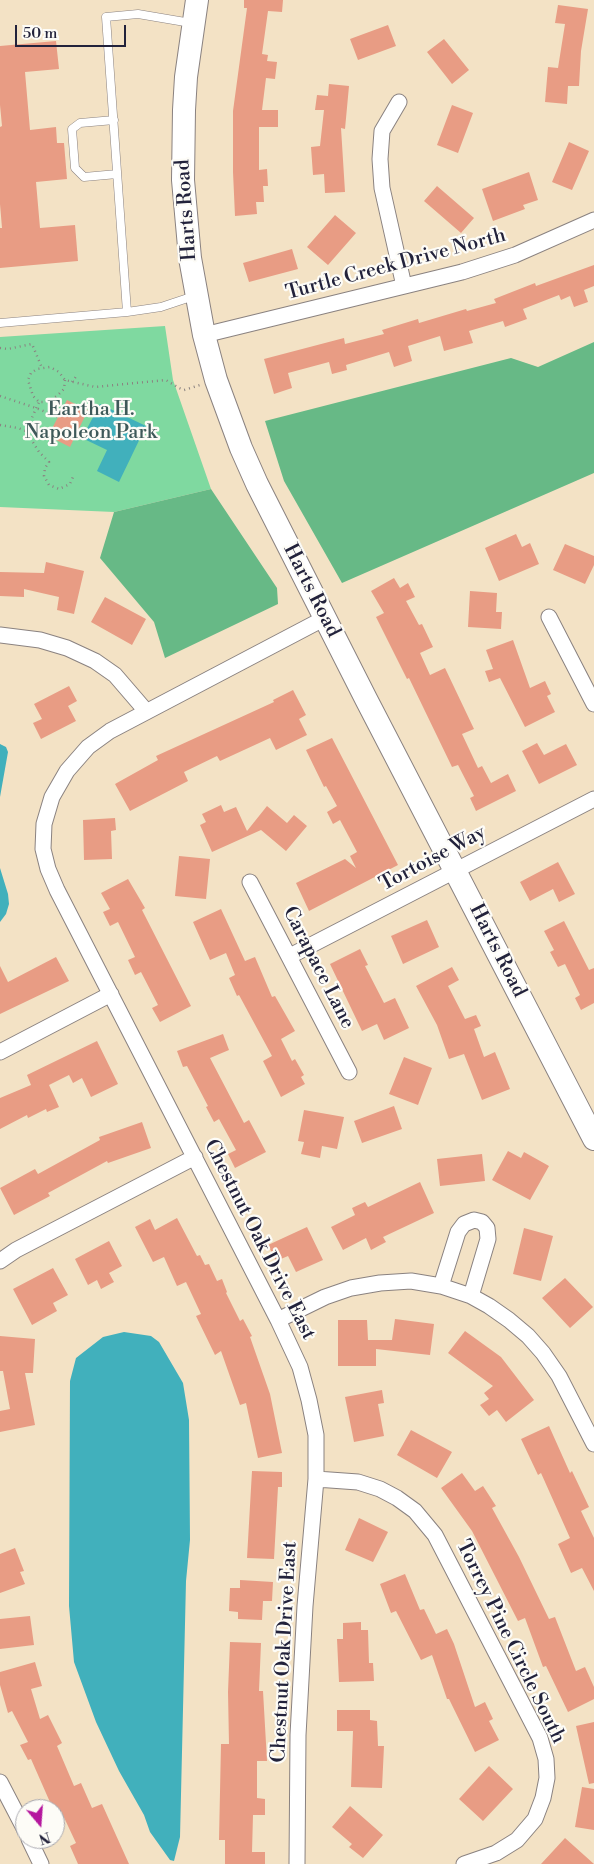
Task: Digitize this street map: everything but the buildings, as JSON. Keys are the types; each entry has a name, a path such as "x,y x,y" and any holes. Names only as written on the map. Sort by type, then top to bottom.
{"street":[{"name":"Harts Road","path":"198,0 193,24 184,110 183,180 185,225 196,295 216,380 249,466 325,618 594,1139"},
{"path":"399,102 382,131 380,158 382,188 404,286"},
{"name":"Turtle Creek Drive North","path":"204,335 462,272 515,254 594,220"},
{"name":"Chestnut Oak Drive East","path":"297,1864 298,1735 305,1606 316,1479 316,1435 309,1400 300,1367 278,1320 57,890 48,869 43,849 44,824 52,797 67,771 88,748 110,731 146,711 325,618"},
{"path":"549,618 594,704"},
{"path":"0,635 40,640 67,648 95,661 115,675 146,711"},
{"name":"Tortoise Way","path":"290,956 594,799"},
{"name":"Carapace Lane","path":"250,882 349,1072"},
{"path":"0,1052 111,994"},
{"path":"0,1261 16,1250 195,1157"},
{"path":"441,1286 458,1232 464,1224 474,1220 482,1222 487,1228 488,1239 471,1296"},
{"path":"278,1320 325,1297 351,1288 380,1283 411,1281 441,1286 471,1296 509,1320 528,1336 543,1353 559,1376 594,1444"},
{"name":"Torrey Pine Circle South","path":"316,1479 358,1482 380,1489 415,1511 435,1535 540,1738 546,1759 546,1778 543,1798 535,1819 517,1840 496,1853 464,1864"},
{"path":"0,1782 15,1811"},
{"path":"34,1849 41,1864"}],"lane":[{"path":"127,312 106,17 138,14 193,24"},
{"path":"114,120 80,123 72,129 75,168 84,177 117,174"},
{"path":"0,323 127,312 161,307 196,295"}],"path":[{"path":"0,348 8,349 32,344 42,368"},
{"path":"39,402 30,389 28,380 31,373 50,366 59,372 65,380 94,387 166,380 184,390 204,384"},
{"path":"72,382 77,375"},
{"path":"39,402 46,402 58,396 64,389 65,380"},
{"path":"0,396 58,417"},
{"path":"26,431 39,402"},
{"path":"0,425 26,431 39,452 49,462 45,468 44,476 49,485 59,488 70,484 73,478"}],"green space":[{"name":"Eartha H. Napoleon Park","path":"165,326 173,380 211,489 114,512 0,507 0,337"},
{"path":"594,342 594,473 342,583 284,481 265,421 511,358 538,367"},
{"path":"211,489 277,588 278,604 165,658 154,622 100,558 114,512"}],"water":[{"path":"100,404 146,426 119,482 97,471 107,450 82,438"},
{"path":"0,744 6,747 8,752 0,797"},
{"path":"0,868 9,904 6,914 0,922"},
{"path":"124,1332 151,1336 159,1342 183,1383 189,1420 190,1540 186,1581 180,1837 174,1861 170,1860 150,1832 144,1815 119,1771 96,1722 74,1662 69,1606 70,1381 76,1358 103,1337"}]}
